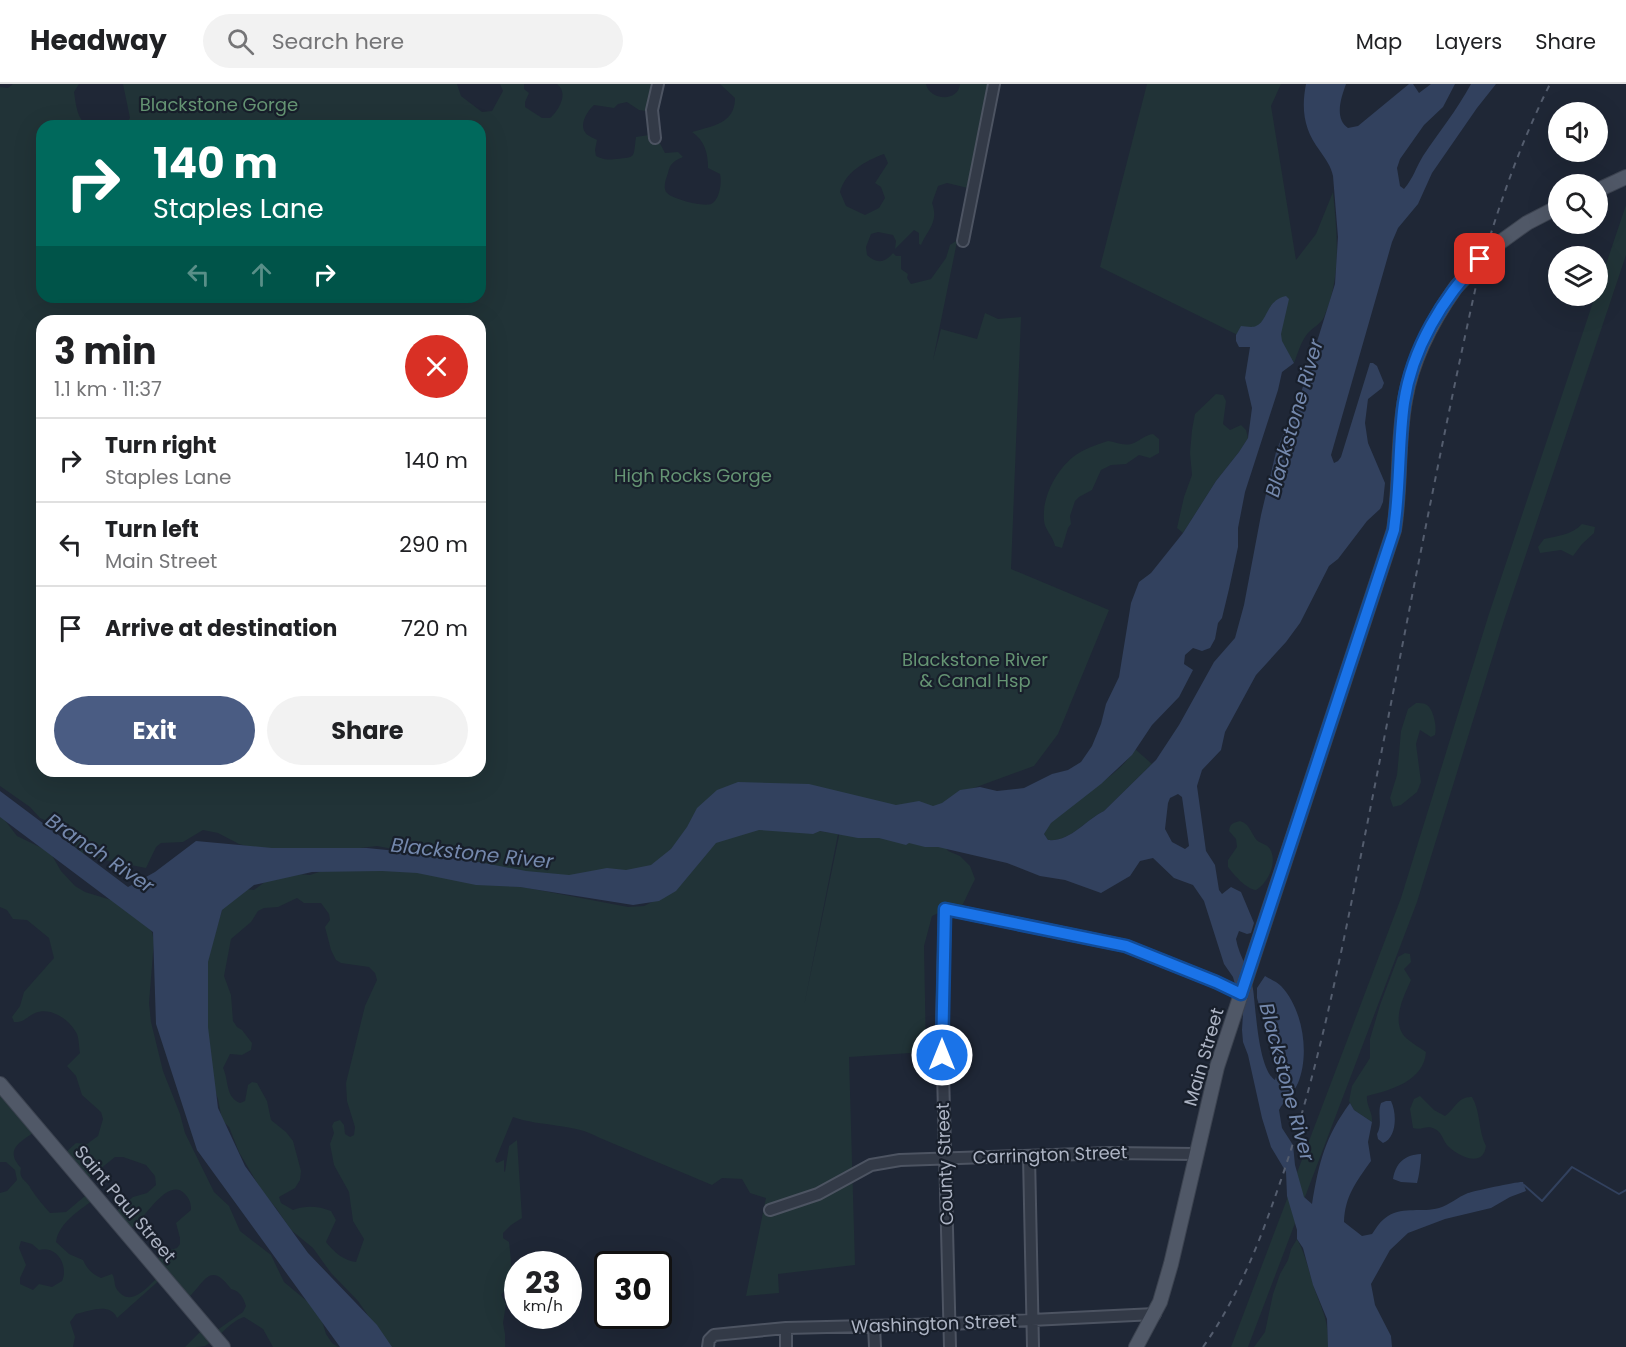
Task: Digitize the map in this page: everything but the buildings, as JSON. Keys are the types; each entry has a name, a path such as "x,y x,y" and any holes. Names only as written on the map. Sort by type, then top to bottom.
{"main road":[{"path":"1608,185 1626,177"},
{"name":"Main Street","path":"1136,1347 1155,1314 1171,1264 1217,1067 1236,1008 1238,992 1251,963 1394,530 1402,428 1409,381 1434,319 1456,287 1495,246 1527,223 1548,212"},
{"name":"Saint Paul Street","path":"0,1084 223,1347"}],"street":[{"path":"655,138 652,110 658,84"},
{"path":"963,241 994,84"},
{"name":"County Street","path":"950,1347 942,1030 945,909 1126,946 1238,992"},
{"name":"Carrington Street","path":"770,1210 818,1194 871,1165 900,1160 1112,1153 1196,1154"},
{"path":"1029,1156 1033,1347"},
{"name":"Washington Street","path":"708,1347 709,1340 714,1335 786,1328 949,1324 1155,1314"},
{"path":"874,1326 874,1347"},
{"path":"786,1328 786,1347"}],"green space":[{"path":"13,84 79,84 74,92 76,107 82,120 36,120 36,303 486,303 486,120 128,120 123,84 457,84 461,96 482,112 492,111 503,91 500,84 524,84 524,89 529,93 525,107 542,118 550,118 557,111 562,97 561,88 557,84 658,84 653,112 639,110 627,102 618,104 614,108 594,105 585,117 583,129 587,135 597,140 596,156 608,160 631,157 634,153 636,137 655,134 665,153 678,152 683,157 674,161 670,167 665,182 666,192 680,200 707,205 714,202 718,195 720,174 708,168 705,148 692,132 721,122 731,113 735,98 720,84 926,84 932,93 949,97 958,90 960,84 989,84 968,188 947,183 938,186 932,203 934,215 932,225 921,245 919,244 919,233 914,230 895,249 896,241 893,235 878,232 871,234 866,247 867,255 874,260 887,259 893,253 901,256 901,269 908,274 907,278 911,284 931,279 946,258 950,245 956,241 967,192 933,360 941,329 977,339 985,313 998,319 1021,317 1011,569 1109,610 1058,734 1034,766 952,796 925,817 690,834 635,889 469,864 377,846 335,851 258,849 239,844 218,833 203,830 183,842 161,843 156,847 146,868 95,858 79,852 67,834 52,823 40,818 30,807 0,786 0,87 8,88","holes":["884,154 888,163 875,183 881,187 885,198 879,208 865,215 846,206 840,192 851,173 863,164"]},
{"path":"1147,84 1281,84 1271,106 1296,260 1316,234 1333,192 1337,239 1336,271 1330,302 1323,319 1303,340 1294,363 1292,359 1290,361 1100,267"},
{"path":"1626,205 1626,255 1504,620 1417,902 1248,1347 1231,1347 1401,898 1488,617 1592,306 1608,306 1608,258"},
{"path":"1216,394 1223,395 1226,401 1223,424 1230,430 1241,425 1246,430 1248,438 1216,481 1183,533 1177,528 1192,475 1190,453 1195,414"},
{"path":"1153,434 1159,439 1159,453 1150,458 1139,455 1126,464 1111,465 1101,470 1092,490 1075,501 1070,516 1071,524 1062,548 1055,546 1044,523 1045,502 1051,485 1067,463 1081,452 1108,441 1130,444"},
{"path":"1582,524 1595,527 1594,533 1573,556 1561,550 1540,553 1538,547 1544,539 1569,533"},
{"path":"1416,703 1426,704 1429,707 1436,732 1431,737 1420,730 1416,744 1421,782 1417,792 1401,805 1393,807 1390,798 1397,775 1401,731 1408,709"},
{"path":"1135,749 1152,764 1104,811 1064,838 1048,840 1044,834 1050,824 1072,804 1115,772"},
{"path":"0,814 17,836 50,852 61,871 75,886 85,892 134,907 152,932 154,941 149,1003 151,1022 163,1071 185,1133 214,1192 229,1206 240,1231 271,1255 284,1282 314,1307 326,1334 338,1347 273,1347 263,1329 244,1317 205,1346 185,1347 204,1328 213,1333 243,1312 246,1306 239,1293 231,1289 224,1280 213,1275 203,1281 187,1299 163,1277 117,1318 110,1310 105,1309 76,1314 70,1322 75,1337 73,1347 0,1347 0,1193 7,1191 17,1180 15,1170 6,1162 0,1162 0,1083 38,1129 17,1146 14,1155 21,1168 22,1178 42,1204 50,1213 66,1212 91,1191 96,1198 66,1222 56,1242 69,1254 83,1260 90,1271 101,1278 112,1274 116,1288 121,1294 133,1297 145,1290 160,1275 152,1263 180,1244 176,1223 191,1210 190,1201 186,1195 178,1190 172,1190 160,1197 138,1223 127,1231 113,1214 133,1197 147,1193 156,1185 155,1176 146,1165 123,1157 115,1157 84,1182 63,1155 76,1143 87,1144 98,1136 103,1119 101,1112 82,1095 76,1076 67,1066 80,1053 77,1034 70,1024 65,1019 47,1011 35,1013 23,1021 14,1022 12,1017 20,1006 24,992 54,958 49,938 27,920 13,919 7,910 0,907","holes":["21,1241 32,1244 39,1250 51,1251 60,1258 64,1269 62,1281 52,1287 39,1284 33,1290 20,1284 20,1278 26,1265 19,1248"]},
{"path":"842,821 937,833 948,851 960,856 970,866 975,879 962,906 953,906 932,916 924,946 926,1052 849,1057 855,1265 778,1274 779,1293 746,1296 766,1198 750,1193 742,1179 722,1178 712,1185 590,1133 513,1117 495,1161 497,1163 504,1160 505,1172 509,1146 517,1140 522,1218 503,1233 503,1238 509,1242 510,1251 504,1251 504,1290 501,1295 504,1300 505,1347 390,1347 358,1301 331,1273 313,1248 291,1230 263,1193 239,1152 229,1127 222,1120 212,1083 206,1036 205,968 225,900 245,889 254,890 270,878 286,873 310,875 331,868 413,869 451,878 528,888 628,907 644,906 676,890 719,829 801,828 838,834 804,1006","holes":["297,898 304,903 321,903 329,914 330,920 325,927 336,960 341,963 369,967 375,973 377,980 365,1006 346,1083 347,1101 355,1127 354,1135 350,1137 345,1134 344,1125 340,1120 334,1122 332,1126 334,1133 330,1144 334,1165 349,1192 353,1221 364,1239 356,1262 347,1260 326,1242 336,1220 331,1211 312,1207 293,1210 281,1203 279,1197 295,1188 300,1180 301,1171 293,1141 271,1120 267,1101 257,1083 252,1082 248,1085 245,1101 240,1103 232,1097 223,1068 230,1054 242,1055 251,1050 252,1043 233,1021 231,995 224,976 231,939 251,922 258,911 264,908 278,907"]},
{"path":"1240,821 1247,826 1257,840 1270,849 1272,854 1272,866 1268,877 1256,890 1244,884 1228,867 1228,860 1237,847 1236,839 1229,829 1232,824"},
{"path":"1405,953 1410,954 1411,962 1404,969 1411,980 1400,1009 1399,1024 1406,1038 1426,1052 1419,1070 1405,1083 1367,1096 1372,1122 1354,1110 1349,1101 1352,1086 1370,1058 1370,1039 1398,957"},
{"path":"1420,1096 1434,1110 1445,1116 1460,1101 1472,1097 1486,1146 1484,1153 1476,1159 1465,1157 1449,1147 1438,1131 1427,1127 1413,1128 1410,1109 1414,1099"},
{"path":"1297,1239 1324,1314 1328,1347 1254,1347 1265,1332 1273,1294"}],"water":[{"name":"Blackstone River","path":"1306,84 1346,84 1340,113 1341,119 1348,128 1358,126 1409,84 1413,84 1419,93 1431,84 1455,84 1443,107 1424,125 1400,159 1397,168 1400,186 1404,189 1471,84 1496,84 1432,173 1418,204 1398,228 1331,455 1334,463 1341,457 1370,363 1373,363 1377,366 1384,383 1382,388 1368,399 1365,423 1368,443 1385,483 1383,502 1380,509 1367,521 1338,559 1329,566 1300,623 1256,675 1225,732 1221,750 1202,770 1197,786 1206,851 1215,865 1219,890 1222,894 1231,887 1241,892 1254,923 1251,933 1239,931 1236,939 1252,982 1261,1052 1269,1074 1275,1080 1278,1071 1257,998 1257,988 1265,976 1281,986 1289,996 1299,1019 1304,1046 1302,1071 1296,1087 1279,1110 1282,1128 1293,1145 1295,1165 1304,1197 1312,1204 1324,1150 1334,1127 1350,1103 1354,1110 1372,1122 1368,1142 1371,1161 1349,1197 1344,1222 1362,1236 1372,1234 1385,1218 1400,1211 1439,1208 1468,1193 1514,1183 1523,1182 1526,1191 1491,1208 1445,1219 1408,1233 1390,1250 1371,1284 1375,1305 1391,1336 1392,1347 1328,1347 1327,1319 1313,1285 1303,1248 1297,1239 1297,1230 1287,1196 1286,1172 1271,1147 1262,1118 1243,1042 1243,1013 1233,977 1224,964 1204,901 1193,885 1174,878 1153,858 1140,861 1130,876 1101,893 1065,880 1040,876 1007,863 938,847 909,843 906,845 879,838 858,838 820,831 813,834 759,830 716,843 676,891 659,901 633,905 520,887 476,885 417,873 312,872 254,885 222,910 208,962 208,1027 218,1108 245,1166 308,1253 377,1325 392,1347 340,1347 197,1150 156,1024 153,932 0,817 0,791 128,887 155,872 196,841 272,848 367,848 447,856 526,871 569,875 607,868 626,870 651,865 671,849 697,808 717,790 738,782 809,784 896,805 919,801 933,806 942,803 960,790 980,787 997,791 1024,788 1052,774 1068,770 1081,762 1092,746 1106,704 1119,677 1131,603 1139,582 1151,573 1183,533 1216,481 1248,438 1252,408 1245,378 1250,347 1239,347 1236,335 1241,326 1253,327 1260,323 1271,306 1279,298 1286,296 1289,299 1281,334 1282,341 1294,363 1282,372 1245,492 1238,528 1238,547 1215,639 1210,648 1202,651 1193,648 1185,655 1184,664 1193,670 1179,697 1152,725 1132,755 1101,784 1051,823 1044,834 1048,840 1064,838 1104,811 1156,760 1179,725 1214,662 1235,638 1276,452 1295,412 1335,284 1338,237 1333,176 1330,166 1307,127 1304,111","holes":["1178,794 1182,797 1189,846 1185,849 1172,842 1165,829 1170,798"]},
{"path":"1391,1101 1395,1118 1391,1136 1383,1143 1378,1139 1377,1134 1380,1126 1381,1103"},
{"path":"1421,1154 1417,1183 1393,1179 1396,1168 1405,1158"}],"waterway":[{"path":"1522,1186 1524,1185 1542,1201 1572,1167 1619,1194 1626,1190"}],"railway":[{"path":"1203,1347 1225,1312 1253,1255 1290,1154 1303,1111 1345,934 1433,490 1478,277 1510,179 1528,131 1550,84"}],"route":[{"path":"942,1055 945,909 1126,946 1241,994 1394,530 1402,428 1409,381 1434,319 1465,275 1480,259"}],"park label":[{"name":"Blackstone Gorge","path":"219,105"},
{"name":"High Rocks Gorge","path":"693,476"},
{"name":"Blackstone River & Canal Hsp","path":"975,670"}],"water label":[{"name":"Branch River","path":"100,853"}]}
